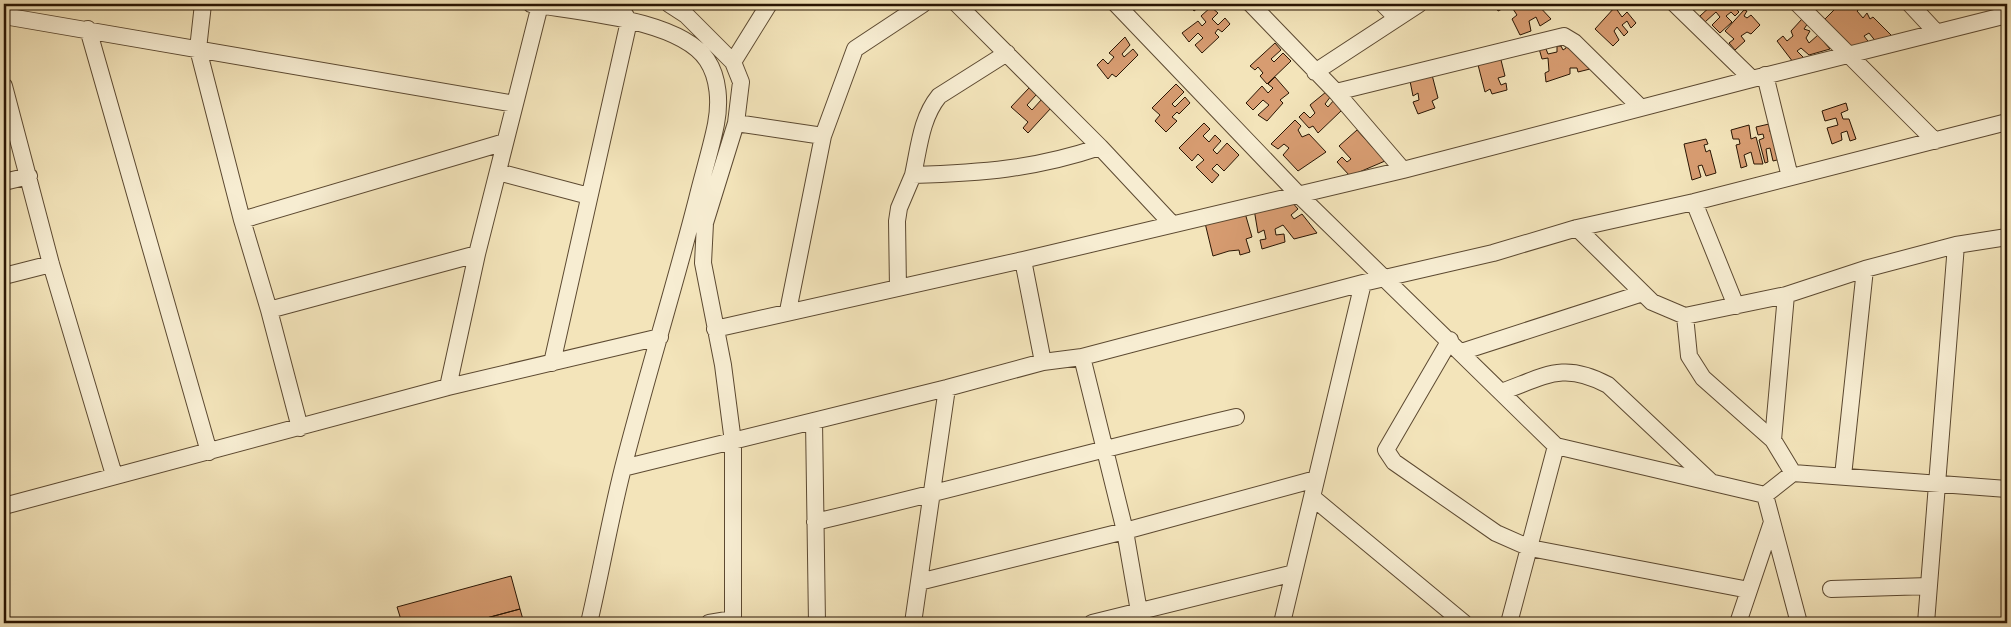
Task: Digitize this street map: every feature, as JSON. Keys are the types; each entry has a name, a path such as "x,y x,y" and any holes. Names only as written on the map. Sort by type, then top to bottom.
{"street":[{"path":"202,4 198,49 242,220 269,310 300,428"},
{"path":"552,363 629,21 618,4"},
{"path":"669,4 690,9 734,62 741,82 736,123 706,223 703,263 723,365 733,442 733,621 709,623"},
{"path":"734,62 769,4"},
{"path":"788,311 823,136 855,49 924,4"},
{"path":"957,4 1100,147 1172,224"},
{"path":"1116,4 1297,193 1556,446 1765,495"},
{"path":"1251,4 1336,92 1403,170"},
{"path":"1383,4 1397,18"},
{"path":"1315,72 1419,4"},
{"path":"1675,4 1758,77 1790,177"},
{"path":"1798,4 1935,140"},
{"path":"1910,4 1936,32"},
{"path":"448,388 477,254 515,104 535,5 660,28 685,39 707,59 716,77 718,96 716,123 660,337 623,468 589,623"},
{"path":"715,329 788,311 1023,260 1297,193 1403,170 1640,107 2007,15"},
{"path":"4,16 515,104"},
{"path":"88,29 209,452"},
{"path":"1336,92 1564,36 1574,42 1640,107"},
{"path":"898,288 897,220 899,208 913,175 925,120 931,106 939,96 1007,53"},
{"path":"4,86 51,264 114,475"},
{"path":"623,468 814,422 1042,362 1082,357 1363,283 1493,253 1577,228 1694,202 2007,122"},
{"path":"736,123 823,136"},
{"path":"242,220 505,142"},
{"path":"913,175 963,174 1030,167 1065,159 1100,147"},
{"path":"498,172 589,196"},
{"path":"4,182 29,176"},
{"path":"1694,202 1736,306"},
{"path":"1577,228 1652,302 1685,316 1786,296 1866,269 1956,245 2007,237"},
{"path":"1926,623 1956,245"},
{"path":"269,310 477,254"},
{"path":"1023,260 1042,362"},
{"path":"4,276 51,264"},
{"path":"1843,476 1866,269"},
{"path":"1282,623 1363,283"},
{"path":"1643,293 1455,346 1386,450 1394,462 1496,534 1530,548 1749,590"},
{"path":"1774,440 1786,296"},
{"path":"1685,316 1689,356 1703,378 1774,440 1793,472"},
{"path":"4,506 114,475 209,452 448,388 660,337"},
{"path":"1082,357 1125,531 1141,617"},
{"path":"1501,392 1549,374 1578,372 1591,376 1614,391 1710,481"},
{"path":"913,623 947,388"},
{"path":"815,522 932,495 1103,448 1236,417"},
{"path":"814,422 817,623"},
{"path":"1509,623 1556,446"},
{"path":"1765,495 1793,472 2007,489"},
{"path":"919,582 1125,531 1316,479"},
{"path":"1765,495 1799,623"},
{"path":"1312,497 1464,623"},
{"path":"1738,623 1772,522"},
{"path":"1092,623 1141,617 1294,573"},
{"path":"1830,589 1929,586"}],"building":[{"path":"1189,4 1203,4 1194,11"},
{"path":"1203,4 1212,4 1207,8"},
{"path":"1486,4 1502,4 1504,8 1498,11 1496,7 1490,9"},
{"path":"1514,4 1537,4 1551,19 1540,26 1536,17 1529,21 1531,31 1520,35 1512,19 1517,15 1511,6"},
{"path":"1713,4 1738,4 1734,7 1739,12 1735,16 1731,12 1726,16 1732,22 1720,33 1712,25 1720,17 1716,12 1705,22 1700,16"},
{"path":"1840,4 1845,6 1848,4 1865,4 1857,11 1863,18 1867,13 1870,19 1873,17 1894,38 1877,43 1869,33 1864,36 1871,45 1855,50 1825,19"},
{"path":"1211,7 1218,13 1212,19 1218,25 1225,18 1230,24 1222,32 1218,29 1215,33 1219,37 1202,53 1195,45 1203,38 1198,33 1189,42 1182,33 1198,21 1202,26 1206,22 1201,16"},
{"path":"1615,7 1622,17 1627,12 1636,23 1631,28 1627,21 1622,25 1628,32 1624,36 1617,27 1614,31 1619,40 1613,46 1595,29"},
{"path":"1744,10 1747,11 1744,16 1747,18 1751,15 1760,25 1751,34 1747,32 1741,36 1745,41 1735,50 1729,43 1734,39 1725,31"},
{"path":"1802,19 1808,23 1804,29 1810,31 1806,38 1809,43 1818,35 1830,49 1809,55 1801,48 1797,51 1804,58 1793,62 1777,41 1783,36 1787,41 1793,36 1791,31"},
{"path":"1125,37 1130,45 1122,54 1124,57 1133,49 1138,55 1116,77 1112,74 1108,79 1097,65 1103,59 1108,64 1114,57 1109,53"},
{"path":"1567,41 1594,68 1578,72 1577,68 1570,68 1570,74 1546,82 1545,73 1549,71 1548,58 1542,59 1538,45 1544,44 1548,54 1557,52 1557,46 1561,46 1563,50 1566,48"},
{"path":"1275,43 1281,50 1271,59 1274,62 1283,53 1291,61 1267,84 1260,76 1263,73 1258,67 1255,70 1250,66"},
{"path":"1500,56 1505,76 1498,78 1501,85 1506,83 1507,90 1492,94 1490,89 1485,92 1477,61"},
{"path":"1431,71 1438,98 1432,101 1435,108 1418,114 1413,102 1419,100 1418,93 1413,96 1409,76"},
{"path":"1275,77 1289,93 1280,100 1283,103 1267,121 1258,115 1269,105 1263,100 1253,110 1246,103 1262,86 1268,93 1273,88 1268,84"},
{"path":"1176,84 1184,92 1172,104 1175,107 1185,97 1190,103 1179,114 1177,112 1172,117 1177,121 1166,132 1155,121 1160,115 1152,108"},
{"path":"1029,88 1036,95 1027,105 1032,110 1042,99 1051,108 1028,133 1023,128 1028,122 1011,107"},
{"path":"1326,92 1331,96 1325,104 1328,107 1334,100 1342,110 1318,133 1313,126 1309,128 1299,117 1304,112 1310,118 1315,113 1310,105"},
{"path":"1846,103 1848,110 1841,113 1843,119 1849,119 1856,139 1850,141 1847,131 1841,133 1842,140 1832,144 1827,128 1838,125 1836,118 1825,121 1822,111"},
{"path":"1295,120 1301,126 1298,130 1302,137 1309,134 1326,152 1298,171 1283,155 1289,148 1284,144 1278,149 1271,144"},
{"path":"1204,123 1210,129 1203,136 1209,142 1215,135 1221,141 1213,150 1217,154 1227,143 1239,155 1224,171 1217,164 1212,169 1219,175 1212,183 1196,167 1204,160 1198,154 1192,161 1179,148"},
{"path":"1769,124 1770,132 1779,131 1785,158 1773,161 1770,148 1766,149 1768,162 1765,163 1759,140 1764,138 1763,134 1758,135 1756,127"},
{"path":"1749,125 1751,139 1756,137 1763,164 1754,164 1751,152 1744,155 1747,166 1741,168 1736,145 1740,144 1739,139 1733,139 1731,130"},
{"path":"1357,130 1385,161 1350,176 1337,162 1342,157 1347,162 1351,159 1339,146"},
{"path":"1706,139 1708,144 1704,145 1706,152 1710,150 1716,173 1706,176 1702,165 1698,166 1701,177 1692,180 1684,144"},
{"path":"1291,201 1298,209 1291,215 1294,219 1302,214 1317,233 1294,239 1283,225 1275,229 1276,235 1284,234 1285,242 1262,249 1260,240 1266,239 1264,230 1258,233 1254,209"},
{"path":"1245,213 1252,237 1246,239 1250,252 1240,255 1239,250 1229,251 1213,256 1205,223"},
{"path":"511,576 520,609 468,623 402,623 397,607"},
{"path":"520,609 524,623 468,623"}]}
